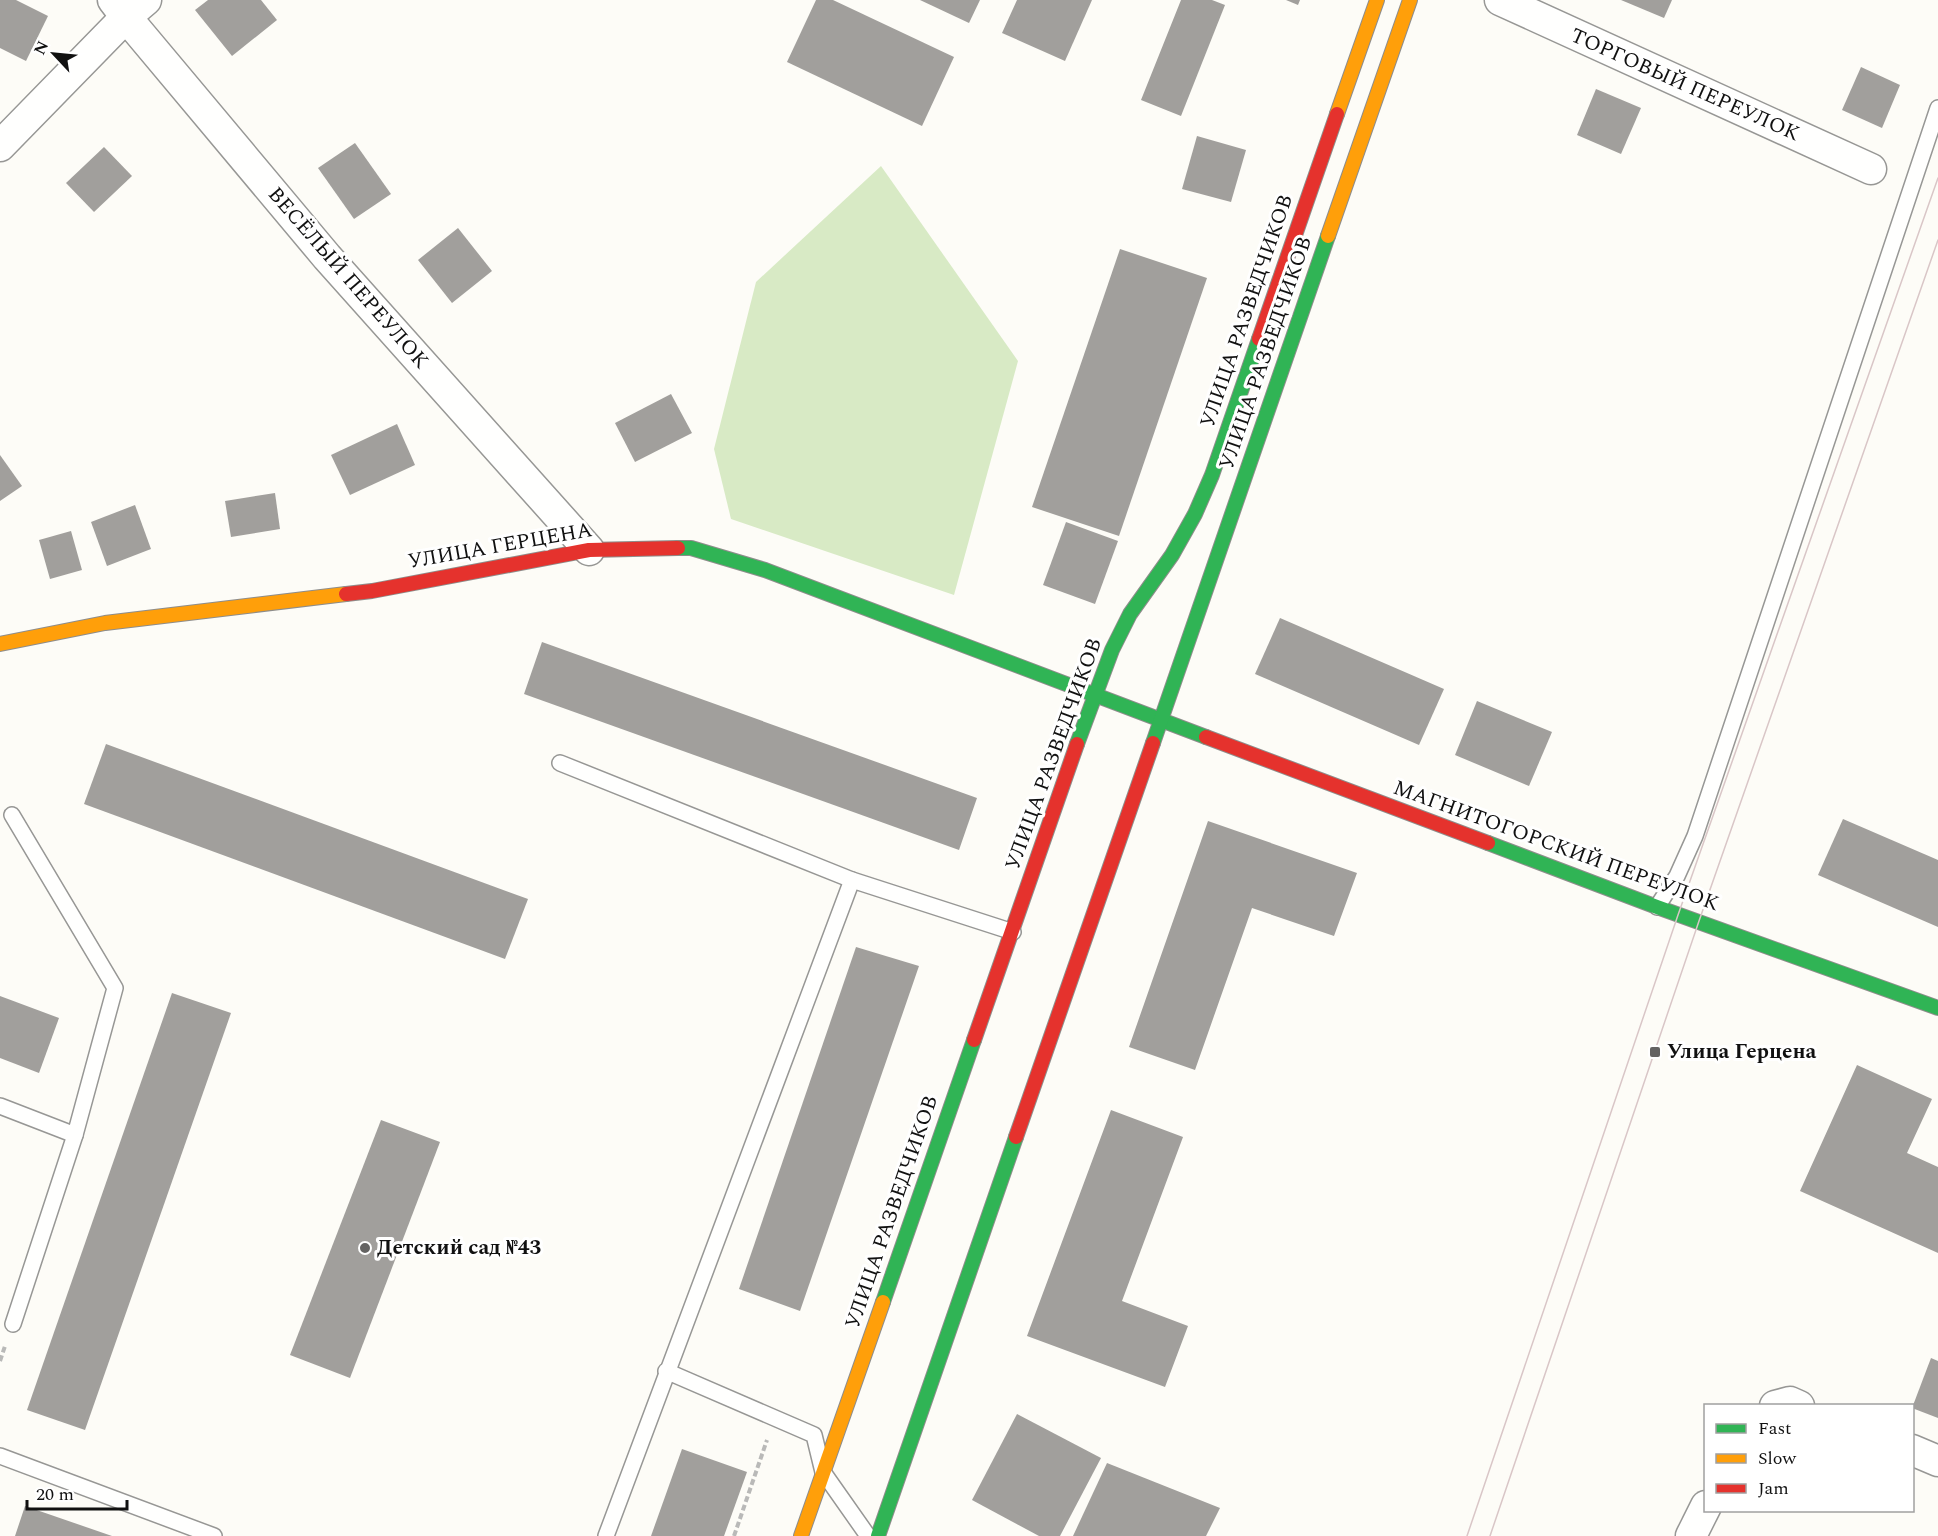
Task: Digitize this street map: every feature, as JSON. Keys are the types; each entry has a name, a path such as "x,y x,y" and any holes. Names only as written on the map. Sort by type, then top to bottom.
{"main road":[{"name":"УЛИЦА РАЗВЕДЧИКОВ","path":"801,1536 1094,695 1112,650 1130,614 1172,555 1195,514 1212,475 1377,0"},
{"name":"УЛИЦА РАЗВЕДЧИКОВ","path":"1161,720 1410,0"},
{"name":"УЛИЦА ГЕРЦЕНА","path":"0,644 105,623 372,591 589,549 691,548 765,570 1161,720"},
{"name":"МАГНИТОГОРСКИЙ ПЕРЕУЛОК","path":"1161,720 1657,907 1938,1008"},
{"path":"878,1536 1161,720"}],"street":[{"name":"ТОРГОВЫЙ ПЕРЕУЛОК","path":"1500,0 1871,169"},
{"path":"0,146 128,6"},
{"name":"ВЕСЁЛЫЙ ПЕРЕУЛОК","path":"128,6 327,257 589,549"},
{"path":"1914,1451 1938,1461"},
{"path":"1691,1536 1704,1510"}],"lane":[{"path":"1657,907 1677,876 1695,836 1938,108"},
{"path":"560,763 852,880 1012,932"},
{"path":"12,815 115,988 75,1134 13,1324"},
{"path":"606,1536 852,880"},
{"path":"0,1106 75,1134"},
{"path":"666,1371 814,1435 823,1472 868,1536"},
{"path":"0,1456 214,1536"}],"path":[{"path":"734,1536 775,1419"}],"green space":[{"path":"881,166 1018,361 954,595 731,519 714,449 756,282"}],"building":[{"path":"0,0 16,0 48,16 26,61 0,48"},
{"path":"208,0 261,0 277,20 232,56 195,10"},
{"path":"816,0 833,0 954,57 922,126 787,62"},
{"path":"920,0 980,0 969,23"},
{"path":"1017,0 1092,0 1065,61 1002,33"},
{"path":"1181,0 1212,0 1225,5 1181,116 1141,100"},
{"path":"1286,0 1300,0 1298,5"},
{"path":"1621,0 1672,0 1664,18"},
{"path":"1861,67 1900,85 1882,128 1842,110"},
{"path":"1596,89 1641,108 1621,154 1577,135"},
{"path":"1197,136 1246,150 1231,202 1182,189"},
{"path":"355,143 391,194 354,219 318,168"},
{"path":"104,147 132,176 94,212 66,183"},
{"path":"458,228 492,271 452,303 418,260"},
{"path":"1120,249 1207,278 1119,536 1032,507"},
{"path":"671,394 692,433 635,462 615,423"},
{"path":"397,424 415,465 350,495 331,455"},
{"path":"0,455 22,486 0,501"},
{"path":"275,493 280,529 231,537 225,501"},
{"path":"135,505 151,549 107,566 91,522"},
{"path":"1066,522 1118,541 1095,604 1043,585"},
{"path":"71,531 82,570 50,579 39,540"},
{"path":"1280,618 1444,689 1419,745 1255,674"},
{"path":"542,642 977,798 959,850 524,694"},
{"path":"1477,701 1552,732 1529,786 1455,755"},
{"path":"106,744 528,899 505,959 84,804"},
{"path":"1843,819 1938,860 1938,927 1818,875"},
{"path":"1208,821 1357,873 1334,936 1252,908 1195,1070 1129,1047"},
{"path":"856,947 919,966 800,1311 739,1289"},
{"path":"172,993 231,1013 85,1430 27,1410"},
{"path":"0,996 59,1018 39,1073 0,1058"},
{"path":"1857,1065 1932,1099 1907,1153 1938,1167 1938,1253 1800,1191"},
{"path":"1111,1110 1183,1137 1122,1301 1188,1326 1165,1387 1027,1336"},
{"name":"Детский сад №43","path":"381,1120 440,1142 350,1378 290,1355"},
{"path":"1931,1358 1938,1361 1938,1418 1914,1409 1914,1404"},
{"path":"1017,1414 1101,1458 1060,1536 1039,1536 972,1500"},
{"path":"682,1449 747,1472 724,1536 651,1536"},
{"path":"1107,1463 1220,1508 1206,1536 1073,1536"},
{"path":"25,1506 112,1536 15,1536"}],"tram line":[{"path":"1467,1536 1678,915 1938,178"},
{"path":"1490,1536 1699,921 1938,240"}],"traffic: fast":[{"path":"1153,743 1328,236"},
{"path":"1077,744 1112,650 1130,614 1172,555 1195,514 1212,475 1259,339"},
{"path":"678,548 691,548 765,570 1206,737"},
{"path":"1488,843 1657,907 1938,1008"},
{"path":"883,1302 974,1040"},
{"path":"878,1536 1016,1137"}],"traffic: slow":[{"path":"1337,114 1377,0"},
{"path":"1328,236 1410,0"},
{"path":"0,644 105,623 346,594"},
{"path":"801,1536 883,1302"}],"traffic: jam":[{"path":"1259,339 1337,114"},
{"path":"346,594 589,550 678,548"},
{"path":"1206,737 1488,843"},
{"path":"1016,1137 1153,743"},
{"path":"974,1040 1077,744"}],"place":[{"name":"Улица Герцена","path":"1655,1052"},
{"name":"Детский сад №43","path":"365,1248"}]}
